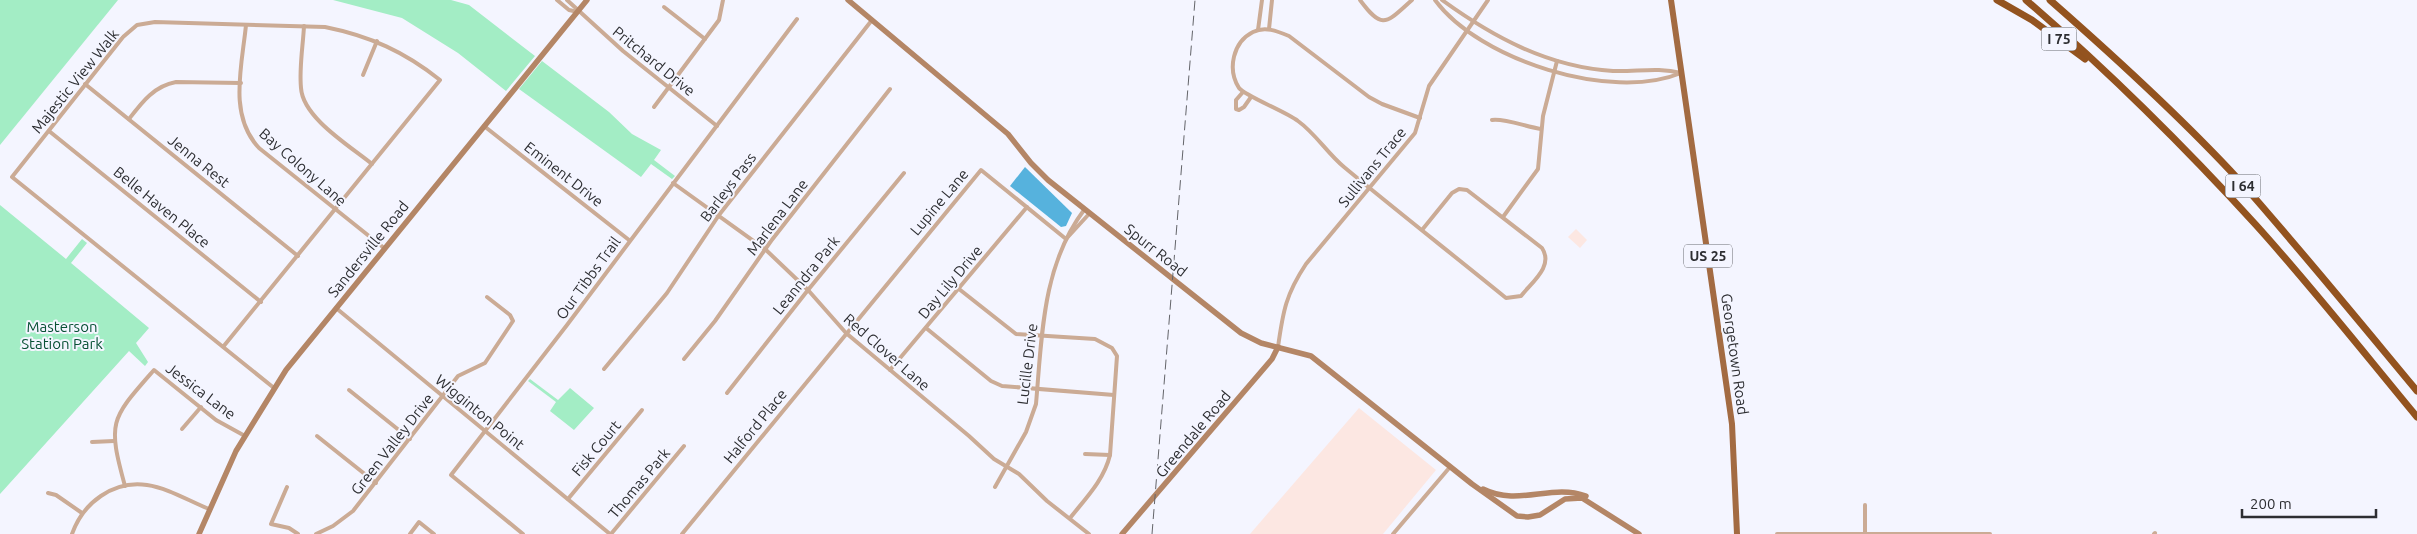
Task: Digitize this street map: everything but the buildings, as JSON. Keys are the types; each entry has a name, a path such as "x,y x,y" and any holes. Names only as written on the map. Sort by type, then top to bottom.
{"highway":[{"name":"I 75","path":"1997,0 2052,34 2117,84"},
{"name":"I 64","path":"2026,0 2117,84 2256,226 2417,417"},
{"name":"I 64","path":"2050,0 2131,71 2238,179 2417,391"}],"main road":[{"name":"Georgetown Road","path":"1670,0 1732,424 1737,534"}],"street":[{"path":"557,0 569,10 578,12"},
{"path":"567,0 578,12"},
{"name":"Sandersville Road","path":"199,534 245,436 274,388 296,357 587,0"},
{"path":"654,107 667,87 719,20 723,0"},
{"name":"Spurr Road","path":"848,0 1008,134 1036,169 1086,212 1241,333 1251,339 1311,356 1450,467 1517,516 1540,515 1559,502 1574,498 1582,498 1605,510"},
{"path":"1258,30 1262,0"},
{"path":"1270,29 1272,0"},
{"path":"1360,0 1371,14 1382,21 1389,20 1412,0"},
{"path":"1435,0 1444,13 1467,31 1518,60 1555,72 1615,81 1664,80 1681,73"},
{"path":"1442,0 1473,22 1522,49 1557,61 1615,71 1664,69 1681,73"},
{"name":"Sullivans Trace","path":"1278,347 1285,303 1296,280 1306,264 1415,133 1430,86 1488,0"},
{"path":"664,6 705,39"},
{"name":"Pritchard Drive","path":"578,12 716,126"},
{"name":"Our Tibbs Trail","path":"523,534 451,474 567,325 629,240 797,19"},
{"name":"Barleys Pass","path":"604,369 667,293 719,215 872,20"},
{"name":"Majestic View Walk","path":"223,347 440,80 412,58 376,41 349,32 304,26 156,22 137,25 123,37 12,177 223,347 274,388"},
{"name":"Bay Colony Lane","path":"246,25 241,83 241,116 251,139 335,210 384,248"},
{"path":"304,26 301,81 303,98 309,110 317,119 372,164"},
{"path":"1420,118 1382,104 1369,97 1289,36 1270,29 1258,30 1246,36 1236,49 1233,64 1234,77 1243,92 1278,108 1299,122 1331,156 1370,188 1506,298 1521,296 1546,266 1547,260 1542,248 1467,190 1459,189 1452,193 1422,230"},
{"path":"363,75 376,41"},
{"path":"1503,217 1538,169 1541,129 1557,61"},
{"path":"1615,71 1615,81"},
{"path":"129,119 147,97 166,84 176,82 241,83"},
{"name":"Jenna Rest","path":"85,84 298,256"},
{"name":"Marlena Lane","path":"684,360 890,89"},
{"path":"1243,92 1236,100 1236,109 1240,110 1244,107 1251,97"},
{"path":"1492,120 1502,120 1519,126 1541,129"},
{"name":"Eminent Drive","path":"484,126 629,240"},
{"name":"Belle Haven Place","path":"49,131 261,302"},
{"name":"Lupine Lane","path":"846,333 981,170 1066,239"},
{"name":"Leanndra Park","path":"727,393 904,173"},
{"name":"Red Clover Lane","path":"674,183 766,250 808,290 846,333 994,459 1019,474 1048,501 1089,534"},
{"name":"Day Lily Drive","path":"890,370 1027,207"},
{"name":"Lucille Drive","path":"996,487 1032,419 1050,278 1069,230 1086,212"},
{"path":"959,289 1016,334 1096,340 1112,348 1117,356 1110,455 1102,477 1070,518"},
{"name":"Green Valley Drive","path":"316,534 333,526 349,515 376,483 458,376 485,363 513,321 510,314 487,297"},
{"name":"Wigginton Point","path":"336,308 611,534"},
{"path":"926,328 990,381 1002,386 1114,395"},
{"name":"Halford Place","path":"682,534 846,333"},
{"name":"Greendale Road","path":"1122,534 1232,408 1272,359 1278,347"},
{"name":"Jessica Lane","path":"125,486 114,441 115,424 121,410 154,370 216,420 245,436"},
{"path":"349,390 410,439"},
{"path":"182,429 201,407"},
{"name":"Fisk Court","path":"568,499 642,410"},
{"path":"316,436 376,483"},
{"path":"92,442 114,441"},
{"name":"Thomas Park","path":"611,534 684,446"},
{"path":"1085,454 1110,455"},
{"path":"1393,534 1450,467"},
{"path":"72,534 82,513 103,494 125,486 140,484 154,486 209,510"},
{"name":"Spurr Road","path":"1472,484 1495,495 1506,497 1529,496 1561,491 1575,492 1590,498 1639,534"},
{"path":"287,487 271,524 289,528 298,534"},
{"path":"48,493 56,495 82,513"},
{"path":"1865,505 1865,534"},
{"path":"410,534 419,522 434,534"},
{"path":"1777,534 1990,534"}],"shaded area":[{"path":"1576,229 1587,240 1580,248 1568,237"},
{"path":"1359,408 1436,470 1383,534 1250,534"}],"green space":[{"path":"0,0 118,0 0,145"},
{"path":"333,0 451,0 469,5 535,56 506,91 458,53 402,18"},
{"path":"542,61 609,112 632,134 661,150 654,160 675,176 672,179 651,164 641,177 519,89"},
{"name":"Masterson Station Park","path":"0,205 66,259 82,239 87,243 71,263 149,328 136,343 148,362 145,366 129,351 0,494"},
{"path":"530,379 558,400 570,388 594,408 574,430 550,411 556,402 528,381"}],"water":[{"path":"1025,167 1072,213 1066,226 1061,227 1010,186"}],"railway":[{"path":"1152,534 1195,0"}]}
